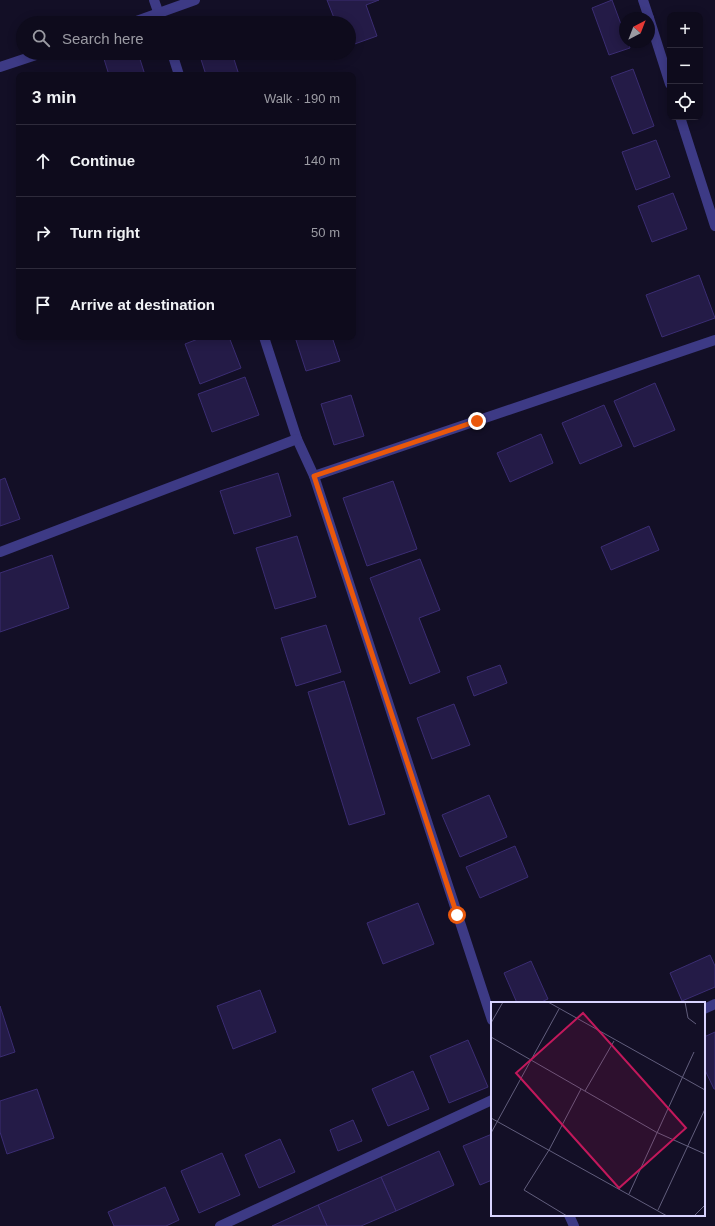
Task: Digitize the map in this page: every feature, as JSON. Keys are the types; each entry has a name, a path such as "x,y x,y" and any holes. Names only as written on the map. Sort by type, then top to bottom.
{"street":[{"path":"154,0 159,16"},
{"path":"164,16 195,0"},
{"path":"643,0 647,12"},
{"path":"655,37 667,75"},
{"path":"0,67 21,60"},
{"path":"174,60 178,72"},
{"path":"681,120 715,226"},
{"path":"265,340 297,439 314,476 491,1017"},
{"path":"314,476 715,340"},
{"path":"0,552 297,439"},
{"path":"705,1009 715,1004"},
{"path":"220,1226 491,1100"},
{"path":"569,1216 574,1226"}],"building":[{"path":"327,0 379,0 366,5 377,36 356,44 356,16 333,16"},
{"path":"612,0 619,19 619,48 630,48 609,55 592,8"},
{"path":"104,60 140,60 144,72 108,72"},
{"path":"201,60 234,60 238,72 205,72"},
{"path":"633,69 654,126 633,134 611,77"},
{"path":"656,140 670,177 636,190 622,152"},
{"path":"673,193 687,229 652,242 638,206"},
{"path":"699,275 715,318 662,337 646,295"},
{"path":"195,340 230,340 241,368 200,384 185,344"},
{"path":"296,340 333,340 340,361 306,371"},
{"path":"245,377 259,415 212,432 198,394"},
{"path":"655,383 675,430 634,447 614,401"},
{"path":"351,395 364,436 334,445 321,404"},
{"path":"604,405 622,446 580,464 562,423"},
{"path":"541,434 553,463 510,482 497,453"},
{"path":"278,473 291,516 234,534 220,491"},
{"path":"5,478 20,519 0,526 0,480"},
{"path":"393,481 417,549 367,566 343,498"},
{"path":"649,526 659,550 611,570 601,547"},
{"path":"297,536 316,597 275,609 256,548"},
{"path":"52,555 69,608 0,632 0,573"},
{"path":"420,559 440,610 419,618 440,672 410,684 370,578"},
{"path":"326,625 341,672 296,686 281,638"},
{"path":"500,665 507,683 474,696 467,677"},
{"path":"344,681 385,814 349,825 308,692"},
{"path":"454,704 470,745 432,759 417,718"},
{"path":"489,795 507,837 460,857 442,815"},
{"path":"515,846 528,877 480,898 466,867"},
{"path":"418,903 434,944 383,964 367,923"},
{"path":"710,955 715,966 715,987 682,1001 670,973"},
{"path":"531,961 548,999 541,1002 517,1002 504,973"},
{"path":"260,990 276,1032 233,1049 217,1006"},
{"path":"0,1006 15,1052 0,1057"},
{"path":"715,1032 715,1089 705,1070 705,1037"},
{"path":"468,1040 488,1087 449,1103 430,1056"},
{"path":"413,1071 429,1109 388,1126 372,1089"},
{"path":"37,1089 54,1138 7,1154 0,1132 0,1101"},
{"path":"353,1120 362,1141 338,1151 330,1130"},
{"path":"491,1134 491,1180 480,1185 463,1146"},
{"path":"280,1139 295,1172 259,1188 245,1155"},
{"path":"439,1151 454,1185 396,1211 381,1177"},
{"path":"222,1153 240,1195 199,1213 181,1171"},
{"path":"381,1177 396,1211 361,1226 327,1226 318,1205"},
{"path":"165,1187 179,1220 166,1226 114,1226 108,1212"},
{"path":"318,1205 327,1226 272,1226"}],"route":[{"path":"457,915 314,476 477,421"}]}
